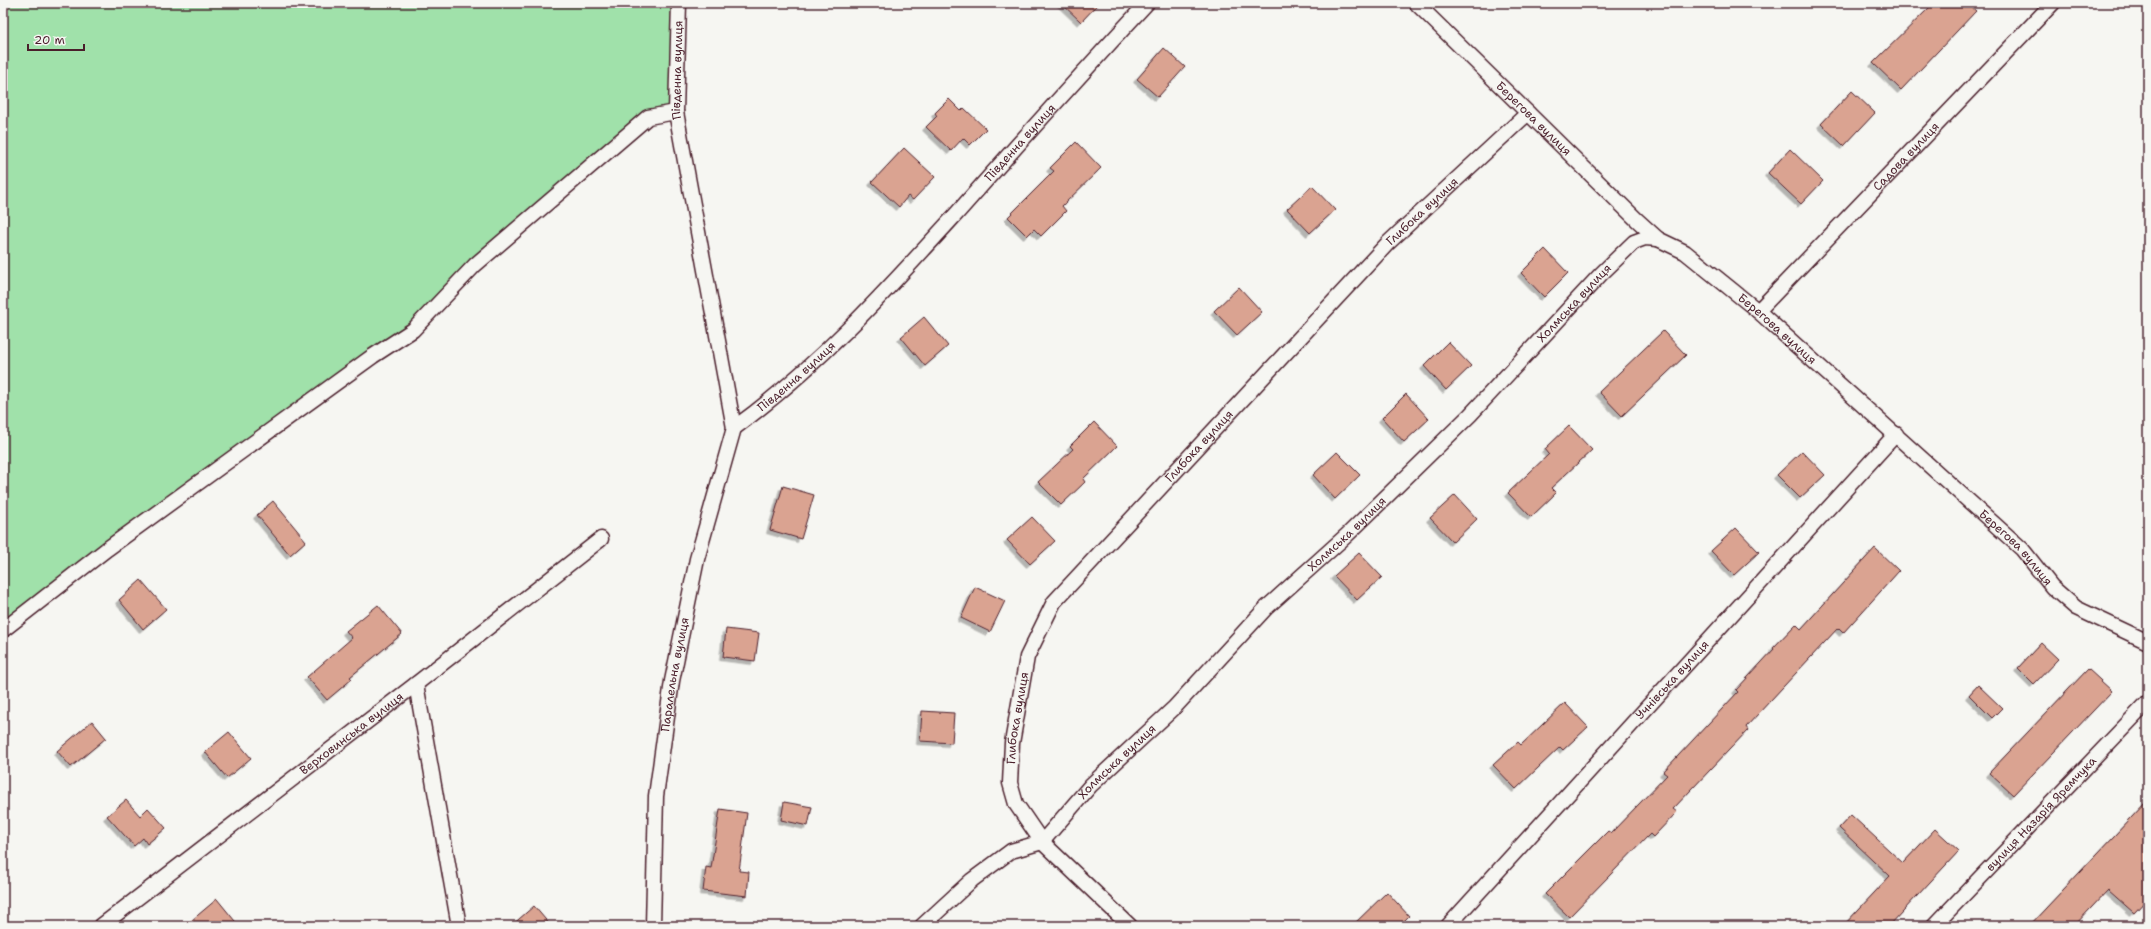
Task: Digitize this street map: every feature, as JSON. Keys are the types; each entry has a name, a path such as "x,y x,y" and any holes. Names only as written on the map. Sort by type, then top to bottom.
{"street":[{"name":"Південна вулиця","path":"679,3 676,112 734,428 763,407 850,328 922,251 1146,3"},
{"name":"Берегова вулиця","path":"1416,3 1658,239 1685,252 1758,310 2022,549 2052,586 2076,608 2148,642"},
{"name":"Садова вулиця","path":"1758,310 2053,3"},
{"path":"3,630 106,549 373,356 413,330 475,265 648,117 676,112"},
{"name":"Глибока вулиця","path":"1130,926 1042,842 1016,804 1010,783 1012,743 1027,656 1054,602 1388,243 1528,113"},
{"name":"Холмська вулиця","path":"1042,842 1091,785 1174,708 1266,608 1347,535 1470,415 1617,258 1634,242 1645,238 1658,239"},
{"name":"Паралельна вулиця","path":"653,926 656,796 672,681 697,559 734,428"},
{"name":"Учнівська вулиця","path":"1448,926 1896,434"},
{"name":"Верховинська вулиця","path":"101,926 416,684 601,539"},
{"path":"416,684 459,926"},
{"name":"вулиця Назарія Яремчука","path":"1934,926 2148,702"},
{"path":"922,926 972,880 1010,851 1042,842"}],"green space":[{"path":"3,3 678,3 676,112 648,117 413,330 3,629"}],"building":[{"path":"1061,3 1099,3 1081,22"},
{"path":"1934,3 1967,3 1976,11 1901,90 1873,63"},
{"path":"1164,48 1185,67 1158,97 1137,79"},
{"path":"1852,91 1875,113 1844,146 1821,124"},
{"path":"949,99 961,111 964,108 986,129 970,145 963,138 951,151 926,127 937,116 935,113"},
{"path":"1076,142 1101,168 1062,206 1066,211 1041,236 1034,229 1027,236 1008,217 1054,171 1050,168"},
{"path":"904,148 935,177 913,200 908,196 899,207 872,182"},
{"path":"1790,149 1823,181 1801,204 1768,173"},
{"path":"1312,186 1335,210 1310,233 1287,209"},
{"path":"1545,249 1568,273 1544,297 1521,273"},
{"path":"1239,287 1262,312 1237,335 1214,311"},
{"path":"924,317 948,346 925,366 901,337"},
{"path":"1663,331 1686,355 1622,416 1599,392"},
{"path":"1448,342 1471,366 1446,390 1424,366"},
{"path":"1406,394 1429,419 1404,442 1382,418"},
{"path":"1094,422 1117,446 1083,479 1085,482 1061,505 1038,482 1073,449 1070,446"},
{"path":"1569,426 1592,450 1551,488 1556,493 1531,517 1508,493 1549,454 1545,449"},
{"path":"1802,451 1825,475 1800,498 1777,475"},
{"path":"1337,452 1360,475 1335,499 1313,475"},
{"path":"783,486 814,495 801,539 770,530"},
{"path":"1455,495 1477,519 1453,542 1430,518"},
{"path":"273,501 306,541 290,555 257,515"},
{"path":"1032,517 1055,541 1030,564 1007,540"},
{"path":"1736,528 1759,552 1734,575 1711,551"},
{"path":"1875,548 1899,571 1843,633 1838,628 1746,727 1748,730 1673,809 1677,812 1653,837 1650,834 1569,917 1545,894 1608,831 1611,833 1667,775 1663,772 1738,692 1736,690 1774,649 1773,648 1796,624 1801,629"},
{"path":"1359,553 1382,577 1357,600 1334,576"},
{"path":"141,580 166,609 143,629 119,600"},
{"path":"975,587 1005,601 990,632 961,618"},
{"path":"378,605 402,634 350,677 352,679 327,700 307,677 352,638 346,631"},
{"path":"726,629 759,633 755,661 723,657"},
{"path":"2041,643 2058,659 2034,684 2018,668"},
{"path":"2088,669 2112,691 2013,795 1989,773"},
{"path":"1978,685 2002,708 1992,718 1969,695"},
{"path":"1565,703 1588,727 1563,750 1560,747 1516,789 1493,765 1518,742 1521,745"},
{"path":"922,711 954,713 952,743 920,741"},
{"path":"92,721 106,738 71,767 57,751"},
{"path":"229,732 251,758 227,778 205,752"},
{"path":"126,800 140,816 148,808 166,828 147,844 143,838 134,846 107,816"},
{"path":"2148,800 2148,898 2134,913 2108,890 2074,926 2029,926"},
{"path":"784,802 812,807 808,826 781,820"},
{"path":"720,809 747,813 739,871 749,872 747,896 703,891 706,867 711,868"},
{"path":"1851,815 1903,863 1935,829 1959,851 1889,926 1843,926 1890,876 1839,828"},
{"path":"1387,892 1409,916 1399,926 1352,926"},
{"path":"217,899 239,926 185,926"},
{"path":"534,906 551,926 511,926"}]}
